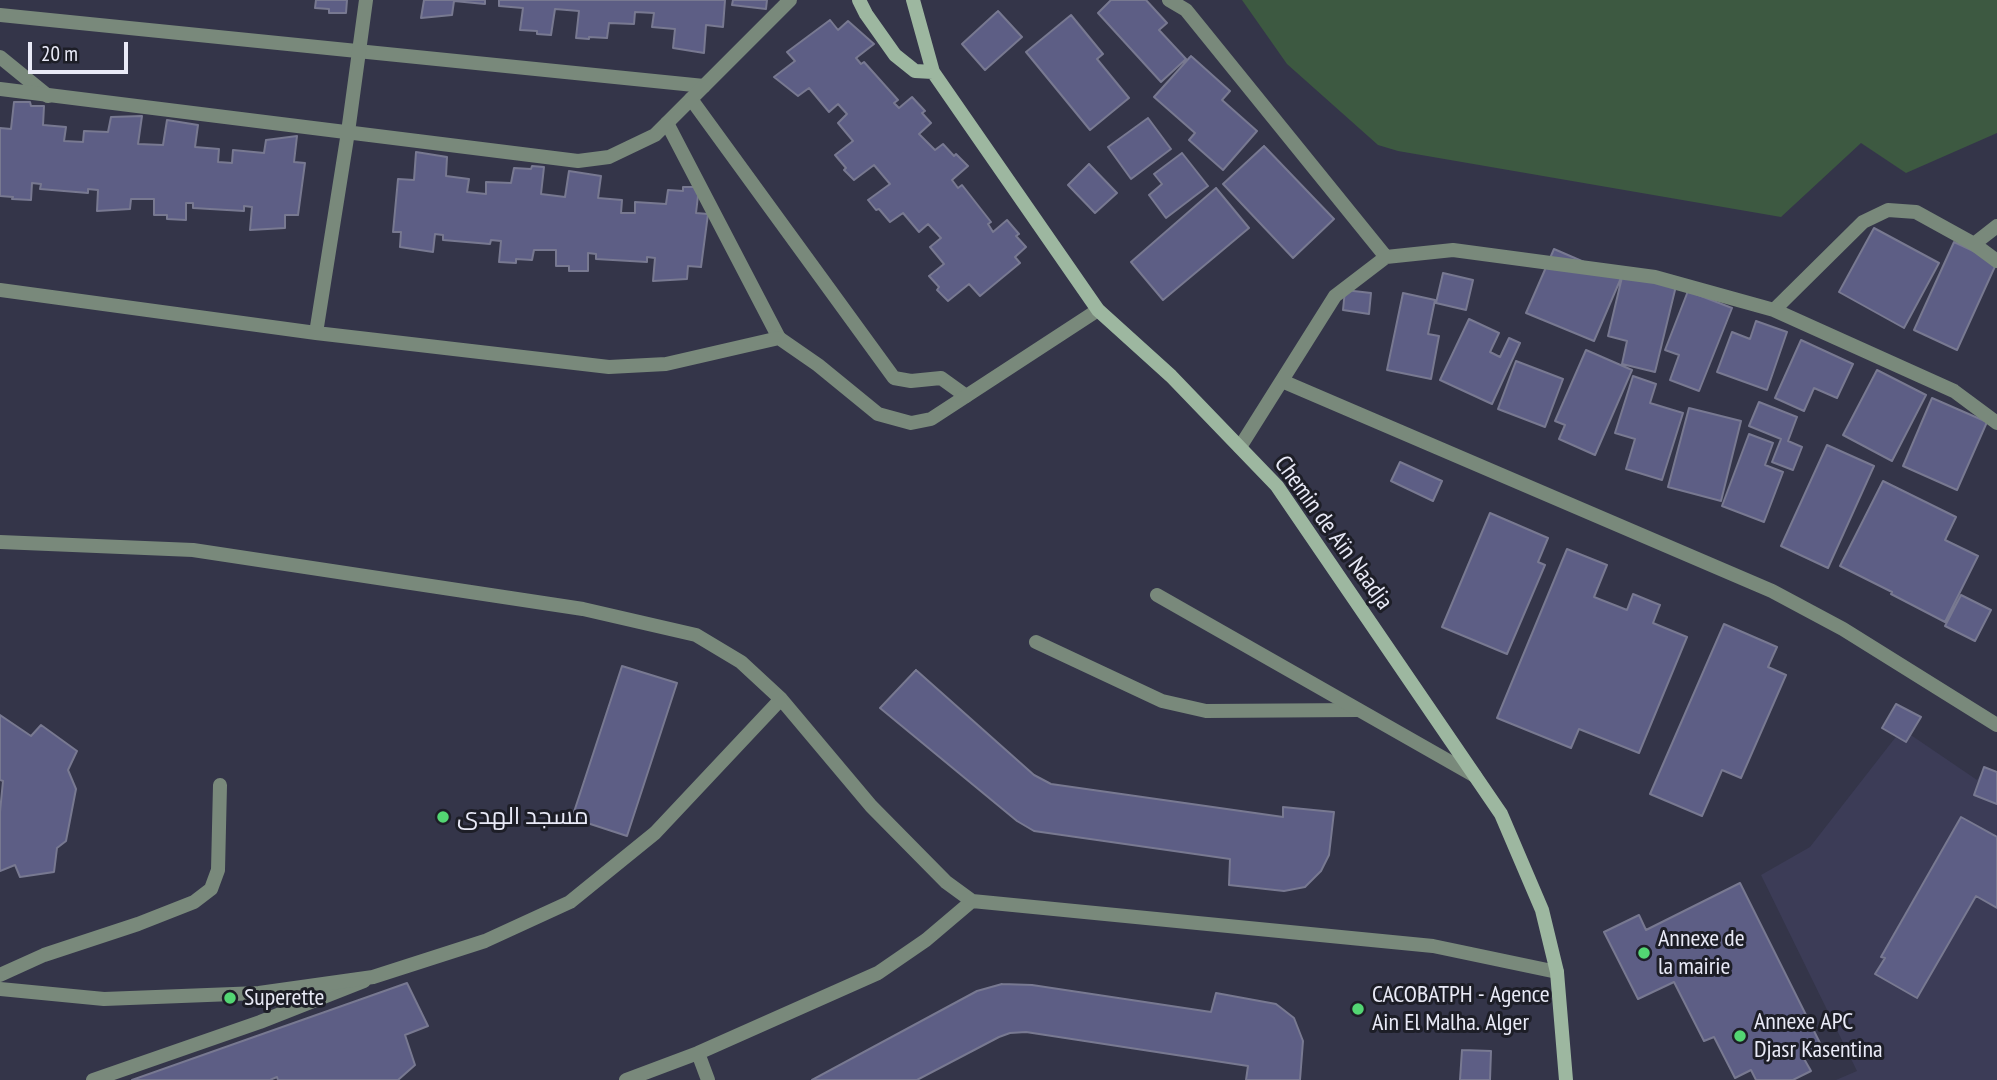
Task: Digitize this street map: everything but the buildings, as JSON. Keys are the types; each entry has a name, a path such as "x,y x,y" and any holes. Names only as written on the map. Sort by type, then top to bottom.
{"main road":[{"path":"859,0 895,55 915,71 933,72"},
{"name":"Chemin de Aïn Naadja","path":"913,0 933,72 1098,310 1171,376 1277,486 1501,814 1542,910 1557,972 1566,1080"}],"street":[{"path":"316,333 366,0"},
{"path":"0,89 578,161 609,158 655,135 790,0"},
{"path":"1169,0 1186,10 1386,257"},
{"path":"0,15 704,86"},
{"path":"0,57 48,96"},
{"path":"691,99 894,378 911,381 941,378 966,396"},
{"path":"667,123 779,338 818,365 878,414 911,423 931,419 1098,310"},
{"path":"1774,310 1863,222 1888,210 1916,212 1973,244 1997,261"},
{"path":"1973,244 1997,226"},
{"path":"1240,447 1335,296 1386,257 1454,250 1655,277 1774,310 1954,391 1997,423"},
{"path":"0,290 316,333 609,367 666,364 779,338"},
{"path":"1282,381 1772,591 1843,629 1997,725"},
{"path":"0,542 193,550 583,609 696,635 741,662 781,699 871,806 946,882 972,901 1433,946 1557,972"},
{"path":"1157,596 1475,776"},
{"path":"1036,642 1162,701 1206,711 1358,710"},
{"path":"93,1080 260,1022 373,977 485,942 570,902 655,833 781,699"},
{"path":"0,975 44,955 194,902 211,889 218,870 220,785"},
{"path":"626,1080 698,1053 878,973 926,940 972,901"},
{"path":"0,989 104,999 258,993 373,977"},
{"path":"698,1053 708,1080"}],"shaded area":[{"path":"1902,729 1977,780 1981,773 1997,783 1997,1080 1836,1080 1857,1071 1761,875 1810,847"}],"green space":[{"path":"1242,0 1997,0 1997,133 1906,173 1861,143 1781,217 1398,151 1378,145 1287,64"}],"place":[{"name":"مسجد الهدى","path":"443,817"},
{"name":"Annexe de la mairie","path":"1644,953"},
{"name":"Superette","path":"230,998"},
{"name":"CACOBATPH - Agence Ain El Malha. Alger","path":"1358,1009"},
{"name":"Annexe APC Djasr Kasentina","path":"1740,1036"}]}
